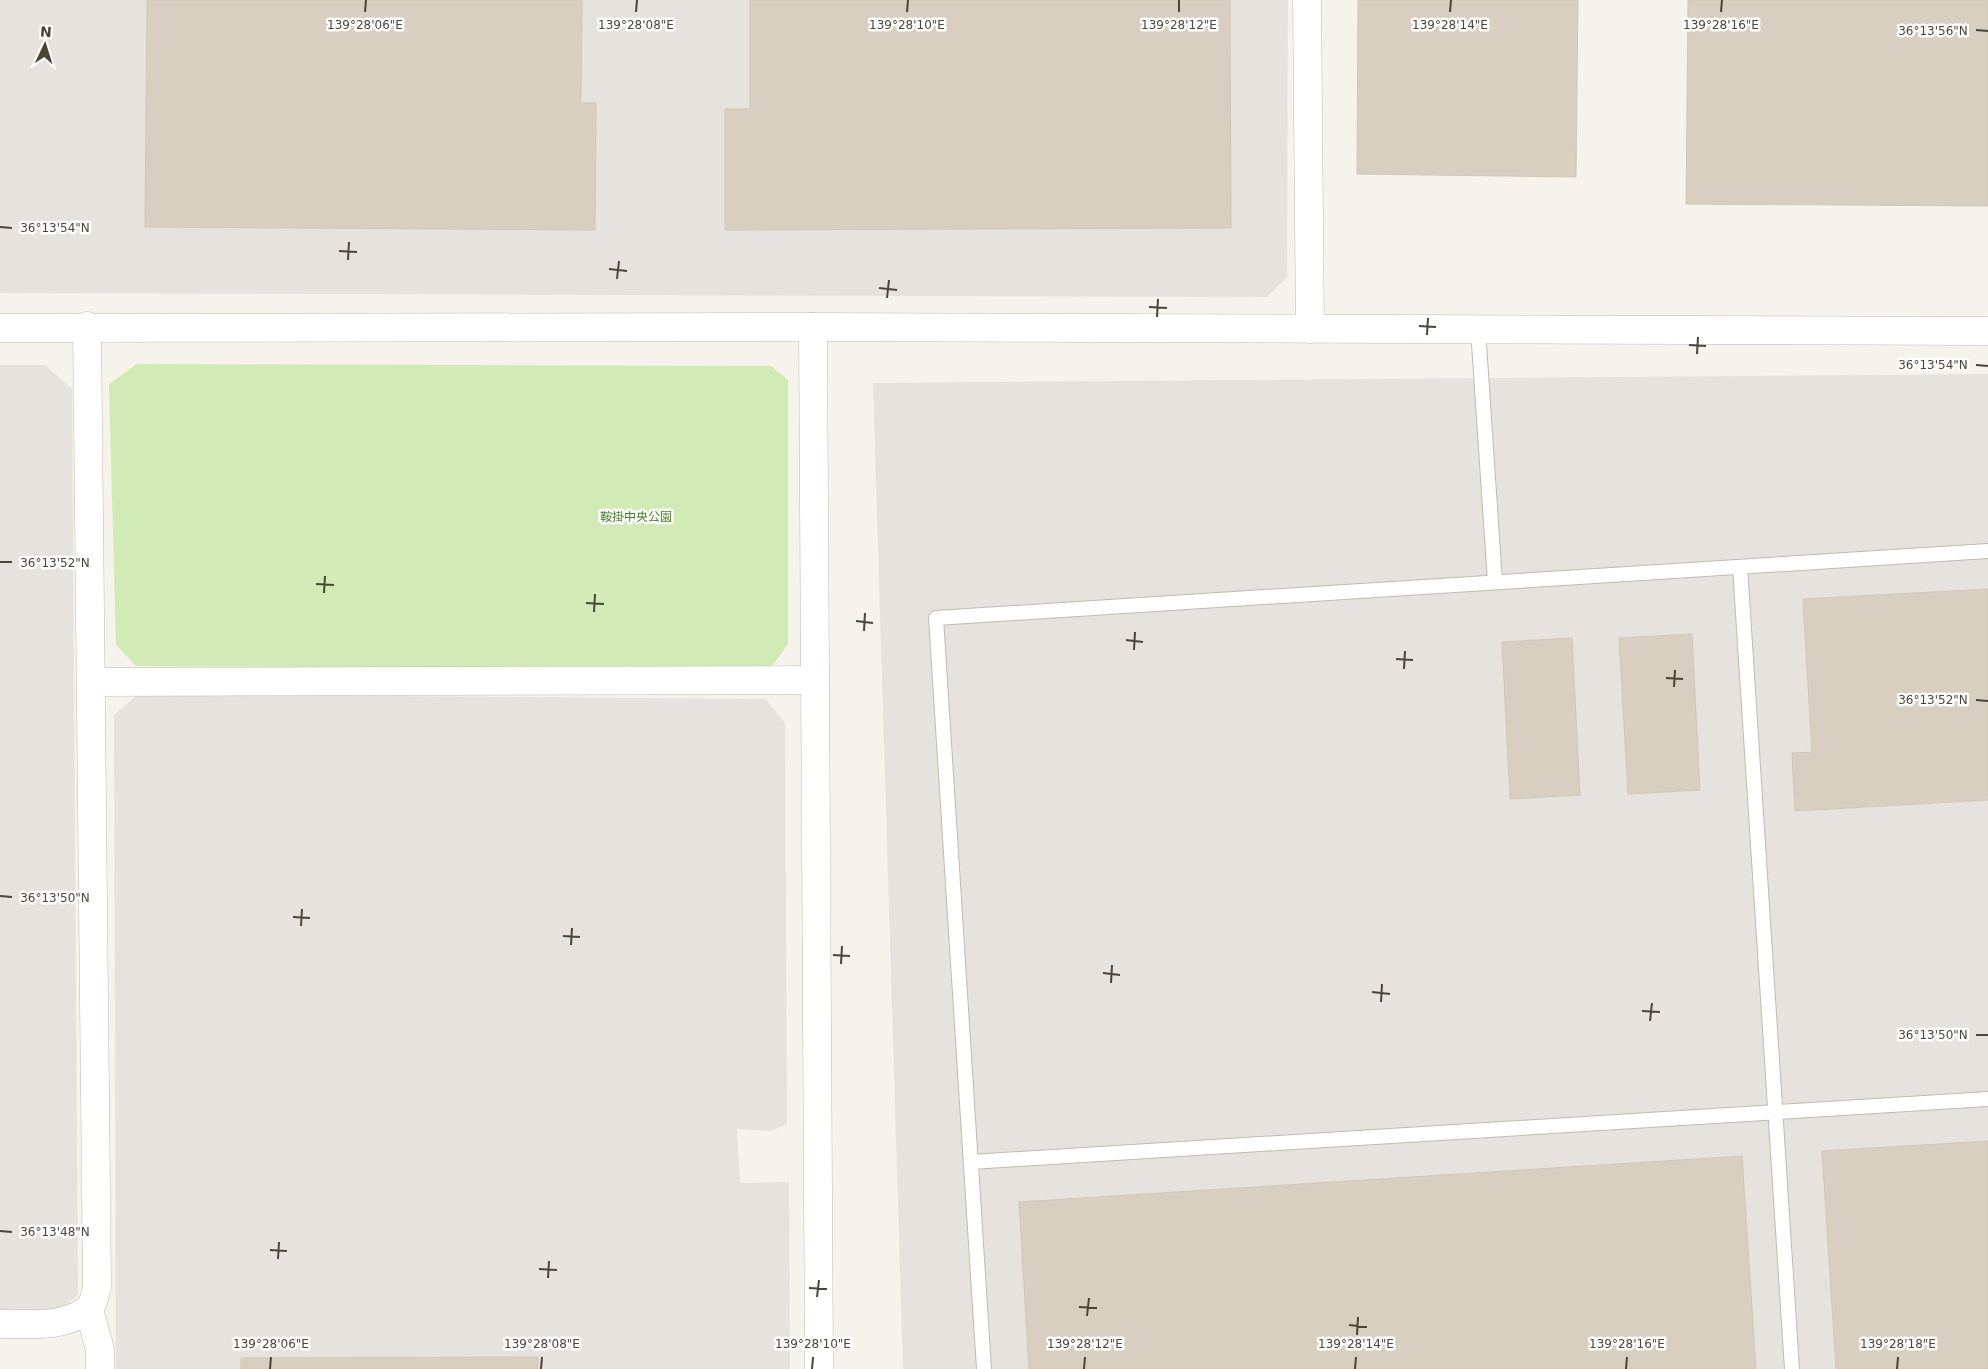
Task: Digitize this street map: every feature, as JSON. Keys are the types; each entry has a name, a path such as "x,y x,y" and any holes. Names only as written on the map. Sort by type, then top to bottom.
{"street":[{"path":"1307,0 1310,328"},
{"path":"0,1324 69,1320 88,1310 94,1299 97,1286 88,326"},
{"path":"0,328 88,326 813,327 1988,331"},
{"path":"813,327 819,1369"},
{"path":"91,682 814,680"},
{"path":"88,1310 100,1349 100,1369"}],"lane":[{"path":"1478,329 1495,582"},
{"path":"984,1369 936,618 1988,551"},
{"path":"1740,567 1792,1369"},
{"path":"971,1162 1988,1099"}],"shaded area":[{"path":"0,0 1288,0 1287,277 1267,297 0,293"},
{"path":"0,365 45,365 72,389 78,1295 53,1316 0,1317"},
{"path":"1988,374 1988,1369 903,1369 873,383"},
{"path":"138,694 765,699 785,723 787,1124 771,1131 737,1129 740,1183 789,1182 790,1369 116,1369 114,715"}],"green space":[{"name":"鞍掛中央公園","path":"137,364 771,366 788,380 788,644 769,670 136,666 116,645 109,384"}],"building":[{"path":"147,0 582,0 581,103 596,103 595,230 145,227"},
{"path":"750,0 1230,0 1231,228 725,230 725,109 750,109"},
{"path":"1358,0 1578,0 1576,177 1357,174"},
{"path":"1688,0 1988,0 1988,206 1686,204"},
{"path":"1988,589 1988,800 1795,811 1792,753 1812,752 1803,599"},
{"path":"1692,634 1700,790 1628,794 1619,638"},
{"path":"1572,638 1580,795 1510,799 1502,642"},
{"path":"1988,1141 1988,1369 1836,1369 1822,1151"},
{"path":"1742,1156 1756,1369 1029,1369 1019,1202"},
{"path":"538,1357 538,1369 241,1369 241,1358"}]}
